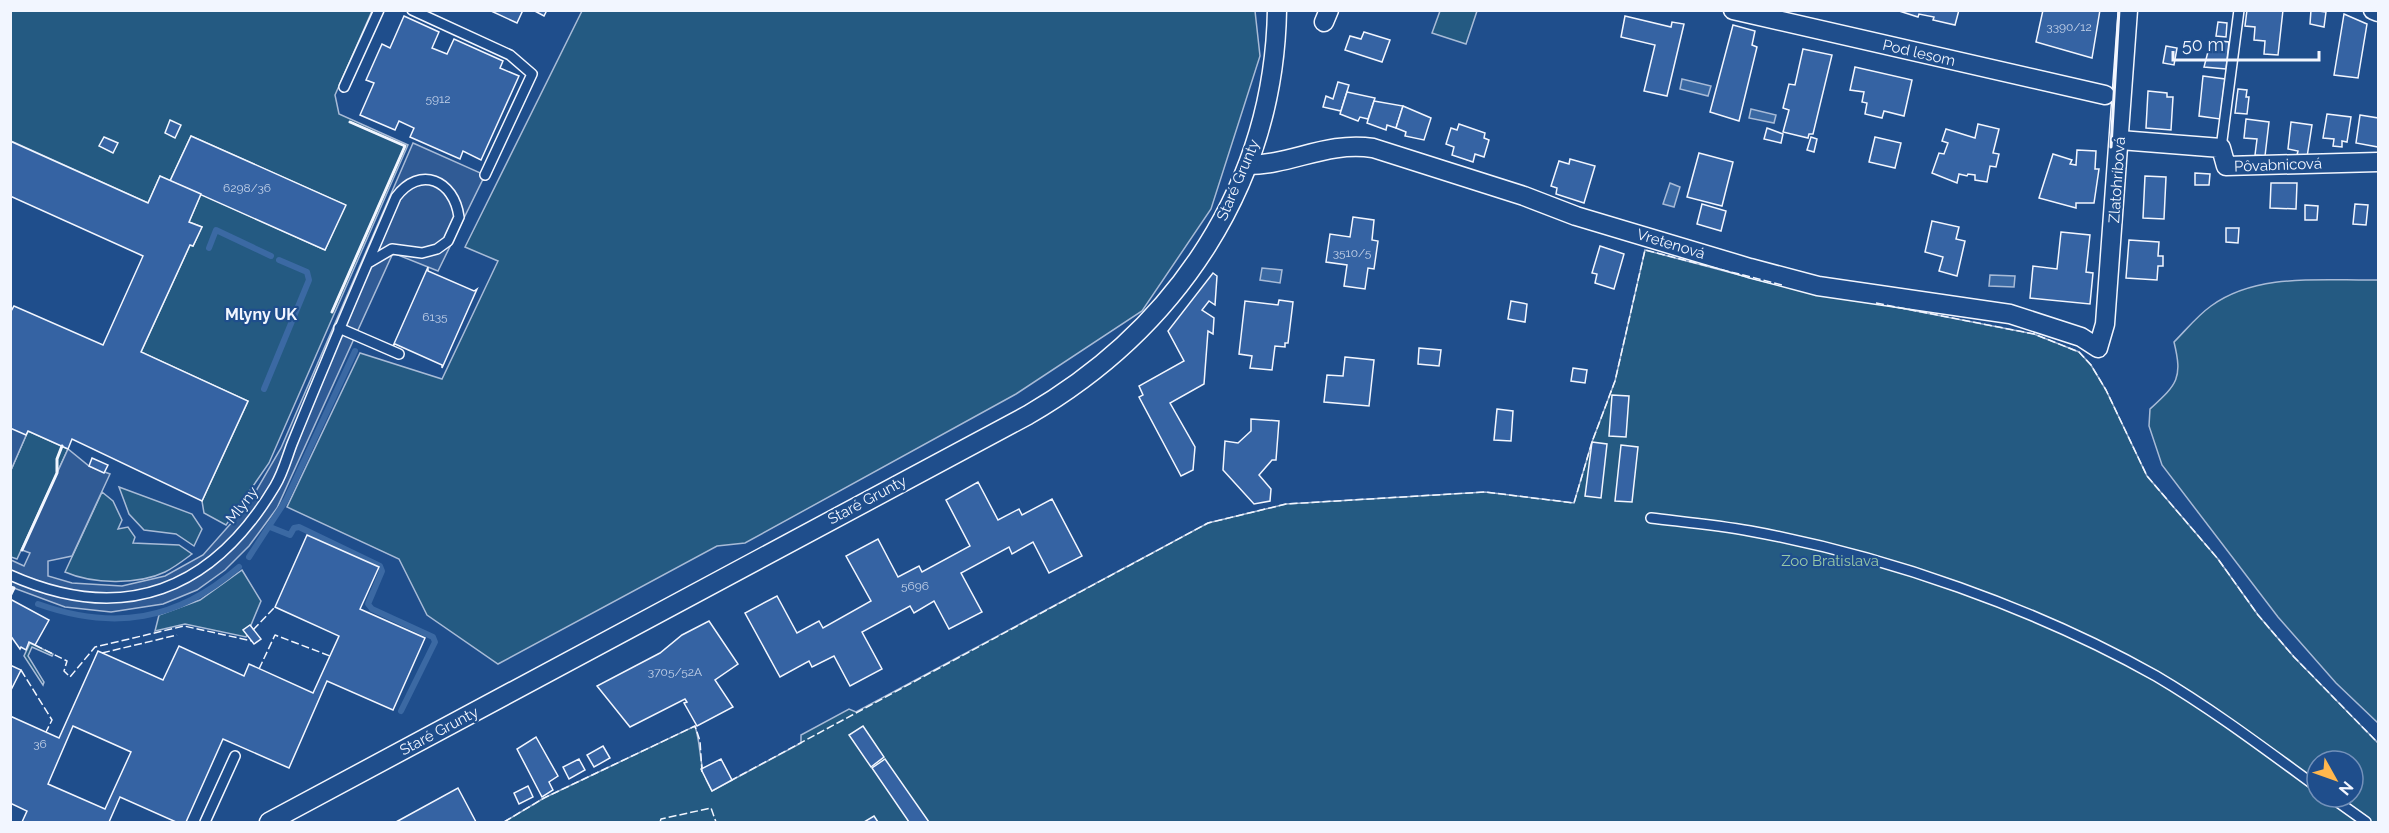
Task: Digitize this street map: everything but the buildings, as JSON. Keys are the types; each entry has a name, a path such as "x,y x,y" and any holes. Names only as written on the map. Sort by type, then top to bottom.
{"street":[{"name":"Staré Grunty","path":"269,822 1064,394 1121,350 1177,291 1227,213 1248,165 1268,91 1276,10"},
{"name":"Pod lesom","path":"1733,10 2105,95"},
{"name":"Zlatohríbová","path":"2098,348 2105,324 2128,10"},
{"path":"2373,10 2379,12"},
{"name":"Pôvabnicová","path":"2120,140 2222,148 2226,166 2379,162"},
{"name":"Vretenová","path":"1248,165 1334,146 1373,148 1524,196 1576,216 1750,268 1818,286 2010,314 2081,337 2098,348"}],"lane":[{"path":"344,87 379,10"},
{"path":"412,10 510,55 532,74 485,175"},
{"path":"2222,148 2239,10"},
{"name":"Mlyny","path":"10,575 54,591 92,599 123,599 170,587 214,561 253,518 276,484 339,328 396,197 402,189 418,180 430,179 441,184 451,194 459,217 448,241 437,249 422,253 392,249 368,263"},
{"path":"339,328 399,354"},
{"path":"1651,518 1750,531 1801,542 1994,600 2090,642 2156,677 2305,779"},
{"path":"205,822 235,756"},
{"path":"2348,809 2366,822"}],"green space":[{"path":"10,11 372,11 335,95 339,114 408,145 269,463 226,525 204,513 202,501 248,401 141,352 190,245 193,246 202,227 189,222 201,194 325,250 345,205 191,136 170,181 160,176 148,203 11,141"},
{"path":"582,11 1255,11 1260,56 1211,209 1142,311 1016,394 745,543 717,546 498,664 427,615 399,559 287,507 360,353 442,379 498,261 465,247"},
{"path":"1440,11 1477,11 1466,44 1432,33"},
{"name":"Zoo Bratislava","path":"1645,250 1766,282 2034,334 2079,352 2091,365 2106,390 2147,476 2218,559 2258,615 2294,657 2378,743 2378,822 504,822 544,798 695,726 704,774 712,791 801,743 801,735 849,709 856,712 1208,523 1286,504 1485,492 1574,503 1592,442 1615,381"},
{"path":"2313,280 2378,280 2378,723 2336,683 2278,617 2162,465 2149,426 2150,409 2176,380 2178,365 2174,342 2211,306 2229,295 2270,283"},
{"path":"28,431 68,449 17,559 11,557 11,470"},
{"path":"119,487 192,514 202,529 194,546 176,534 144,530 129,514"},
{"path":"102,492 113,501 122,520 118,529 128,527 135,537 133,543 179,545 192,554 165,572 129,581 101,581 65,572"},
{"path":"242,570 261,601 246,637 185,624 155,631 159,615 200,600"},
{"path":"30,643 53,654 52,656 32,647 28,656 44,682 43,685 24,656"}],"shaded area":[{"path":"1682,79 1711,86 1708,96 1680,89"},
{"path":"1751,109 1776,115 1774,123 1749,118"},
{"path":"413,143 485,175 438,271 393,253 277,508 249,546 225,570 197,590 163,604 111,612 65,607 11,587 11,560 24,566 30,553 22,550 68,449 89,466 110,474 72,556 48,561 48,576 72,583 122,586 165,576 203,555 249,503 281,448"},
{"path":"1670,183 1680,187 1674,207 1663,204"},
{"path":"1262,268 1282,270 1280,283 1260,280"},
{"path":"1990,275 2015,276 2014,287 1989,286"},
{"path":"11,425 28,431 11,470"}],"waterway":[{"path":"209,248 216,230 271,256"},
{"path":"264,389 309,280 307,272 279,260"},
{"path":"249,557 286,500 355,351"},
{"path":"270,527 290,535 294,528 299,527 380,566 382,571 368,604 372,609 433,637 435,642 401,711"},
{"path":"38,604 93,617 144,616 168,610 192,599 216,585 239,567"}],"fence":[{"path":"730,781 1208,523 1286,504 1485,492 1574,503 1592,442 1615,381 1645,250 1782,285"},
{"path":"1876,303 2034,334 2079,352 2091,365 2106,390 2147,476 2218,559 2258,615 2294,657 2378,743"},
{"path":"253,630 275,607"},
{"path":"35,645 67,661 64,671 70,677 95,647 184,626 252,641"},
{"path":"102,653 177,635"},
{"path":"259,669 275,635 330,656"},
{"path":"21,670 52,720 46,732"},
{"path":"504,822 544,798 695,726 700,741 702,772"},
{"path":"660,822 661,819 711,808 716,822"}],"wall":[{"path":"2111,147 2119,10"},
{"path":"332,312 405,146 350,122"},
{"path":"22,550 57,473 57,459 62,446"},
{"path":"10,587 14,588 10,596"}],"district":[{"name":"Mlyny UK","path":"261,314"}]}
